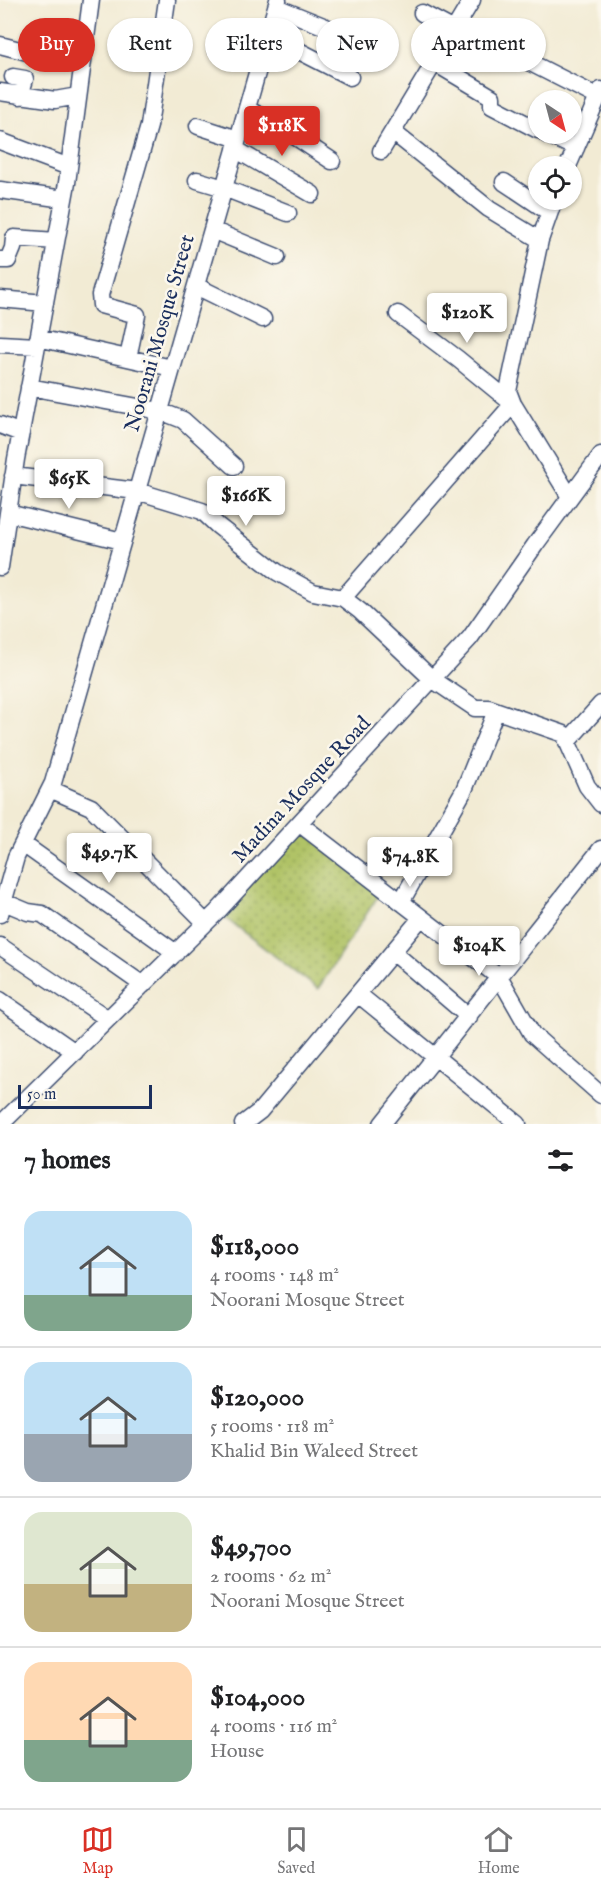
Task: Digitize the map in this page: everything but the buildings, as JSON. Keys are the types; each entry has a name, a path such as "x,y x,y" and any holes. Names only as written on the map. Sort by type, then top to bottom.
{"street":[{"path":"89,18 91,0"},
{"path":"128,358 137,315 100,305 100,295 149,126 167,0"},
{"path":"460,18 469,1"},
{"path":"277,4 316,21"},
{"path":"422,13 431,18"},
{"path":"0,45 18,50"},
{"path":"304,53 350,77"},
{"path":"546,70 599,94 572,156"},
{"path":"0,567 8,513 8,485 21,433 64,199 81,72"},
{"name":"Noorani Mosque Street","path":"2,908 16,857 50,789 257,72"},
{"path":"381,151 430,72"},
{"path":"450,72 492,98 492,106 528,125"},
{"path":"14,77 25,79 20,96"},
{"path":"0,92 55,100 78,96"},
{"path":"247,109 278,125 332,161"},
{"path":"198,126 236,144 312,194"},
{"path":"393,132 489,209 540,240"},
{"path":"0,141 69,167"},
{"path":"567,144 576,148"},
{"path":"197,180 288,213"},
{"path":"504,182 528,194"},
{"path":"0,190 64,199"},
{"path":"551,210 540,240 508,383 513,404 570,497"},
{"path":"212,230 277,257"},
{"path":"0,260 8,260 14,238 56,241"},
{"path":"196,286 263,319"},
{"path":"0,299 45,303"},
{"path":"398,314 513,404"},
{"path":"0,344 37,342 172,368"},
{"path":"29,387 160,411 183,420 234,466"},
{"path":"343,598 513,404"},
{"path":"0,425 21,433"},
{"name":"Madina Mosque Road","path":"1,1124 206,923 470,638 601,455"},
{"path":"8,485 137,491 202,511 277,572 313,592 343,598 360,611 432,680 475,708 489,708 564,734 587,786 599,797"},
{"path":"8,513 122,541"},
{"path":"400,902 464,790 496,711"},
{"path":"567,742 599,712"},
{"path":"50,789 92,807 206,923"},
{"path":"300,824 500,978 532,1034 601,1095"},
{"path":"23,844 176,953"},
{"path":"382,1124 601,849"},
{"path":"2,908 42,914 143,985"},
{"path":"243,1124 260,1111 421,918"},
{"path":"0,946 108,1019"},
{"path":"393,952 469,1017"},
{"path":"358,994 518,1124"},
{"path":"0,1000 75,1052"}],"green space":[{"path":"300,824 384,887 318,989 217,912"}]}
